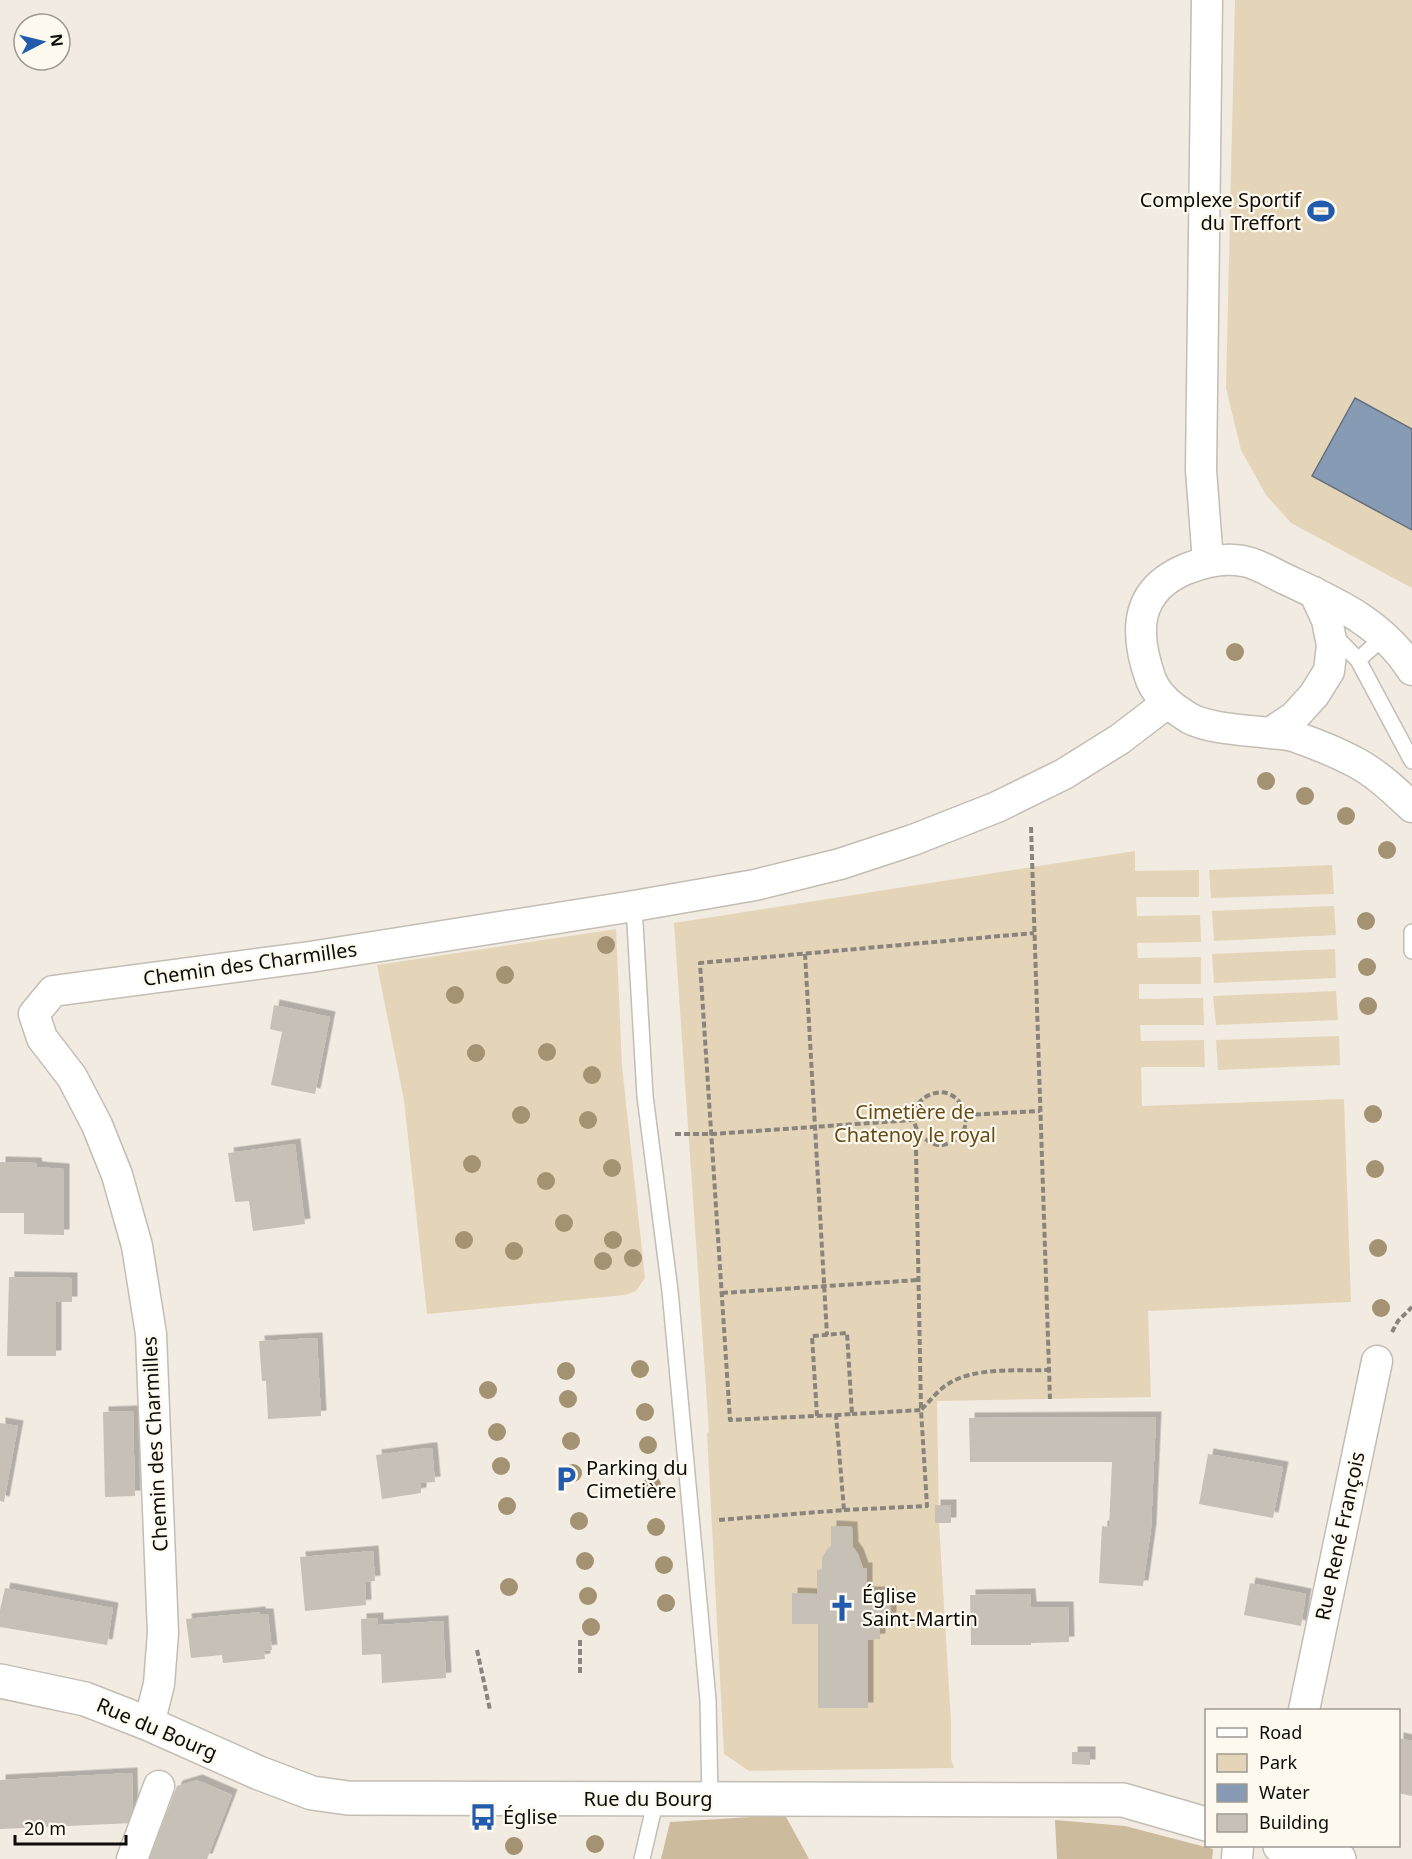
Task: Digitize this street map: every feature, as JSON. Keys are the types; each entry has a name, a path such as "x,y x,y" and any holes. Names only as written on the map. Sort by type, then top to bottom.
{"street":[{"path":"1207,0 1201,470 1208,562"},
{"path":"1412,670 1400,652 1387,639 1344,607 1245,561 1221,559 1197,564 1160,584 1145,604 1140,627 1144,655 1152,682 1167,702 1190,719 1212,725 1292,736 1357,763 1412,807"},
{"path":"1270,733 1294,717 1314,695 1329,671 1332,645 1327,620 1314,592"},
{"name":"Chemin des Charmilles","path":"149,1724 159,1684 163,1633 151,1334 137,1246 117,1175 97,1125 72,1077 42,1038 34,1014 52,991 310,957 634,906 754,885 840,864 913,840 1022,795 1064,774 1120,739 1167,702"},
{"name":"Rue René François","path":"1304,1709 1377,1361"},
{"name":"Rue du Bourg","path":"0,1681 85,1699 312,1793 348,1798 1124,1800 1205,1824"},
{"path":"132,1859 159,1786"},
{"path":"1288,1847 1339,1859"}],"lane":[{"path":"1329,630 1358,660 1412,761"},
{"path":"1358,660 1377,643 1387,639"},
{"path":"634,906 645,1096 670,1291 708,1700 710,1799"},
{"path":"1412,935 1412,951"},
{"path":"642,1859 656,1799"}],"path":[{"path":"1022,795 1032,830 1050,1399"},
{"path":"1034,933 700,963 730,1420 921,1410 945,1385 961,1377 978,1373 1048,1370"},
{"path":"805,954 826,1335"},
{"path":"691,1523 844,1510 927,1506 921,1410 916,1150 918,1134 914,1113 922,1100 940,1092 948,1094 963,1104 966,1115 964,1130 956,1140 945,1145 936,1145 918,1134"},
{"path":"966,1115 1040,1111"},
{"path":"650,1135 712,1134 914,1120"},
{"path":"722,1293 918,1280"},
{"path":"817,1416 812,1336 847,1333 852,1414"},
{"path":"836,1415 844,1510"},
{"path":"580,1638 580,1673"},
{"path":"477,1650 490,1710"}],"green space":[{"name":"Complexe Sportif du Treffort","path":"1235,0 1412,0 1412,588 1291,523 1266,495 1241,450 1226,388"},
{"name":"Cimetière de Chatenoy le royal","path":"1135,851 1135,871 1199,870 1199,897 1136,897 1137,916 1200,915 1201,942 1137,943 1138,958 1201,957 1201,984 1139,984 1139,999 1203,998 1204,1025 1140,1025 1141,1041 1204,1040 1205,1067 1141,1067 1142,1106 1344,1099 1351,1302 1148,1311 1151,1397 937,1401 939,1523 951,1721 951,1759 954,1768 749,1771 724,1754 707,1433 709,1432 674,923"},
{"path":"1332,865 1334,894 1211,898 1209,870"},
{"path":"1334,906 1336,935 1214,941 1212,911"},
{"path":"616,929 622,1066 645,1278 636,1291 625,1295 427,1314 404,1100 377,965"},
{"path":"1335,949 1336,978 1214,983 1212,954"},
{"path":"1336,991 1338,1020 1216,1025 1213,996"},
{"path":"1339,1036 1340,1065 1218,1070 1216,1040"}],"shaded area":[{"path":"785,1815 809,1859 661,1859 670,1822"},
{"path":"1055,1820 1125,1826 1213,1849 1212,1859 1057,1859"}],"water":[{"path":"1355,398 1412,429 1412,530 1312,476"}],"building":[{"path":"274,1005 330,1017 315,1094 271,1085 282,1032 270,1029"},
{"path":"295,1144 305,1224 253,1231 249,1201 235,1202 228,1153"},
{"path":"0,1162 36,1163 37,1167 64,1169 64,1235 24,1234 24,1213 0,1213"},
{"path":"9,1277 72,1278 72,1302 56,1302 56,1356 7,1356"},
{"path":"317,1338 321,1416 268,1419 266,1381 262,1381 259,1341"},
{"path":"133,1411 135,1496 105,1497 103,1412"},
{"path":"1156,1417 1151,1529 1143,1586 1099,1583 1102,1526 1109,1527 1112,1462 970,1462 969,1418"},
{"path":"0,1423 18,1426 4,1502 0,1501"},
{"path":"432,1448 435,1482 421,1483 421,1493 382,1499 376,1455"},
{"path":"1208,1454 1283,1467 1273,1518 1199,1504"},
{"path":"935,1505 951,1505 951,1523 935,1523"},
{"name":"Église Saint-Martin","path":"831,1526 852,1527 853,1547 863,1568 867,1568 867,1592 891,1592 891,1621 880,1622 880,1639 868,1640 868,1708 818,1708 818,1624 792,1624 792,1593 817,1594 817,1570 822,1569 822,1558 831,1546"},
{"path":"373,1551 375,1581 365,1582 366,1605 305,1611 300,1557"},
{"path":"1250,1583 1306,1594 1301,1626 1244,1615"},
{"path":"5,1588 113,1608 107,1645 0,1627 0,1610"},
{"path":"1030,1594 1031,1607 1068,1607 1069,1642 1031,1643 1031,1645 971,1645 970,1595"},
{"path":"260,1612 260,1614 268,1614 272,1650 264,1651 265,1659 223,1663 222,1655 191,1658 186,1619"},
{"path":"378,1618 378,1625 443,1621 446,1678 382,1683 381,1654 362,1655 361,1619"},
{"path":"1400,1738 1412,1741 1412,1796 1400,1793"},
{"path":"1072,1752 1090,1752 1090,1765 1072,1764"},
{"path":"132,1773 133,1823 0,1829 0,1780"},
{"path":"197,1780 232,1795 207,1859 149,1859 177,1786"}],"place":[{"name":"Complexe Sportif du Treffort","path":"1321,211"},
{"name":"Parking du Cimetière","path":"566,1479"},
{"name":"Église Saint-Martin","path":"842,1608"},
{"name":"Église","path":"483,1817"}]}
